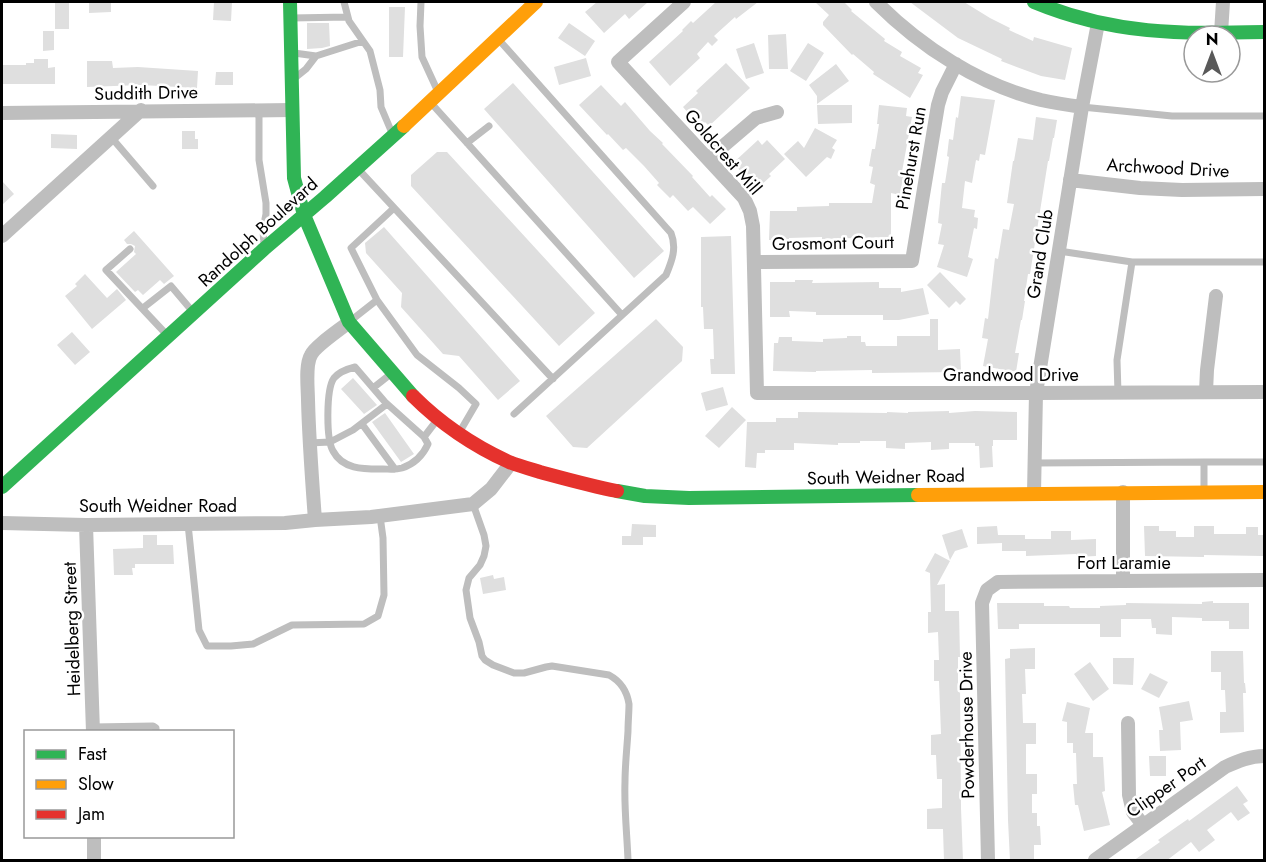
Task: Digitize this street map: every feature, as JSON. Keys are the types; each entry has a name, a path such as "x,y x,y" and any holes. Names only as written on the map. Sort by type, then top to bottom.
{"main road":[{"name":"South Weidner Road","path":"290,2 294,178 304,215 349,322 405,388 439,418 480,447 512,463 569,480 645,496 689,498 1264,492"},
{"name":"Randolph Boulevard","path":"2,487 264,249 357,168 536,2"},
{"path":"1034,2 1055,11 1131,30 1182,33"},
{"path":"1242,33 1264,32"}],"street":[{"name":"Goldcrest Mill","path":"684,2 618,62 747,204 753,226 755,262 757,393"},
{"path":"876,2 919,39 956,64 991,82 1041,100 1082,107"},
{"path":"1222,24 1223,2"},
{"name":"Grand Club","path":"1034,493 1035,393 1098,23"},
{"name":"Pinehurst Run","path":"912,261 938,105 956,64"},
{"path":"2,236 141,110"},
{"name":"Suddith Drive","path":"2,112 292,110"},
{"path":"708,159 756,118 777,112"},
{"name":"Archwood Drive","path":"1070,180 1182,190 1264,189"},
{"name":"Grosmont Court","path":"755,262 912,261"},
{"path":"1206,392 1216,296"},
{"path":"315,520 309,443 308,365 310,355 349,322"},
{"name":"Grandwood Drive","path":"757,393 1264,392"},
{"path":"473,504 491,489 512,463"},
{"path":"1123,492 1123,581"},
{"name":"South Weidner Road","path":"2,523 86,525 285,523 380,516 473,504"},
{"name":"Heidelberg Street","path":"86,525 93,729"},
{"name":"Fort Laramie","path":"987,590 998,582 1264,580"},
{"name":"Powderhouse Drive","path":"987,590 982,603 988,861"},
{"path":"1128,723 1129,795 1133,812 1143,825"},
{"name":"Clipper Port","path":"1095,861 1225,767 1240,760 1264,756"},
{"path":"94,838 94,861"}],"lane":[{"path":"344,2 349,21 370,51 380,90 381,107 393,135"},
{"path":"421,2 422,57 434,98 467,143 622,315"},
{"path":"291,18 348,17"},
{"path":"497,38 671,233 675,242 673,260 666,274 514,414"},
{"path":"291,53 316,56 363,41"},
{"path":"291,85 316,56"},
{"path":"1082,107 1172,116 1264,116"},
{"path":"259,110 259,160 266,203 262,229 264,249"},
{"path":"467,143 489,126"},
{"path":"111,137 153,186"},
{"path":"357,168 553,379"},
{"path":"393,208 351,248 377,300 417,355 476,404 459,433"},
{"path":"130,249 106,270 169,337"},
{"path":"1059,251 1132,262 1264,262"},
{"path":"1118,393 1117,360 1132,262"},
{"path":"143,309 171,286 195,314"},
{"path":"349,322 377,300"},
{"path":"355,367 387,404 424,437 428,444 424,454 404,467 395,469 365,469 352,467 342,462 333,452 328,438 329,392 334,379 347,369 355,367"},
{"path":"373,388 392,373"},
{"path":"309,443 330,442 353,430 387,404"},
{"path":"424,437 439,418"},
{"path":"362,424 395,469"},
{"path":"1204,462 1204,492"},
{"path":"1034,463 1264,462"},
{"path":"473,504 486,546 480,565 469,579 466,590 471,625 485,660 514,673 524,673 552,666 609,675 622,685 626,694 628,710 624,811 628,861"},
{"path":"188,524 199,630 207,646 231,646 253,644 292,625 364,624 378,616 384,595 383,538 380,516"},
{"path":"93,729 153,726 156,730"}],"building":[{"path":"55,2 69,2 69,29 55,29"},
{"path":"89,2 111,2 111,12 89,13"},
{"path":"214,2 232,2 231,21 213,20"},
{"path":"597,2 648,2 629,19 625,14 604,33 585,12"},
{"path":"716,2 758,2 736,19 735,17 714,36 718,40 712,46 708,42 697,54 700,58 670,86 649,62 691,21 693,23"},
{"path":"815,2 844,2 851,11 885,39 884,41 902,52 900,56 921,68 918,73 923,75 910,98 873,74 874,72 852,55 823,25 829,15"},
{"path":"910,2 964,2 1010,28 1009,30 1033,41 1034,37 1072,48 1065,80 1041,76 1001,61 1002,59 958,38"},
{"path":"389,7 405,7 403,57 389,57"},
{"path":"307,23 329,23 330,46 307,49"},
{"path":"569,23 595,41 585,56 558,38"},
{"path":"43,31 54,31 54,50 43,51"},
{"path":"786,34 788,69 769,69 768,35"},
{"path":"754,43 764,73 746,79 736,49"},
{"path":"808,43 824,53 806,81 790,71"},
{"path":"586,58 591,76 559,85 554,67"},
{"path":"34,59 48,59 48,68 55,67 55,84 2,84 2,65 26,65 26,63 34,63"},
{"path":"87,61 112,61 113,68 138,67 198,71 197,88 141,85 87,87"},
{"path":"726,63 750,88 709,126 705,122 700,127 683,107 698,93 696,91"},
{"path":"836,64 849,81 817,104 817,96 809,85"},
{"path":"216,72 233,72 233,85 215,85"},
{"path":"513,83 664,251 634,278 484,109"},
{"path":"601,85 621,106 625,102 710,197 712,195 726,209 710,224 693,207 688,211 673,195 670,198 657,185 659,183 644,166 626,148 623,150 607,135 579,105"},
{"path":"961,96 995,100 985,155 980,154 979,161 976,160 972,183 965,181 962,208 975,210 974,217 978,218 968,257 973,259 967,277 937,267 944,245 938,244 942,224 938,223 942,183 945,183 949,139 953,140"},
{"path":"817,105 852,105 852,123 818,124"},
{"path":"879,105 907,108 906,116 912,117 900,195 891,193 891,237 769,240 770,211 797,211 797,207 829,206 829,203 872,203 875,185 870,183 873,167 869,166 872,149 875,149"},
{"path":"1036,117 1057,120 1015,353 1019,353 1016,372 983,366 988,339 982,338 985,318 988,319 995,258 998,259 1003,229 1009,230 1014,204 1007,203 1018,138 1033,140"},
{"path":"815,128 837,140 832,148 835,150 831,159 827,157 806,177 784,154 798,141 804,148"},
{"path":"182,131 195,131 198,149 182,149"},
{"path":"51,134 77,135 77,149 51,148"},
{"path":"758,140 762,145 767,140 785,159 757,189 733,163"},
{"path":"437,152 447,152 595,313 559,346 411,186 411,175"},
{"path":"2,181 14,194 2,205"},
{"path":"384,227 520,381 498,400 459,356 443,354 401,307 402,293 366,253 365,243"},
{"path":"134,231 174,276 164,284 160,280 143,295 138,290 135,292 116,272 136,254 135,246 127,244 124,240"},
{"path":"731,236 735,374 711,374 710,359 714,359 713,329 704,329 703,307 701,307 701,237"},
{"path":"940,272 966,299 960,305 956,301 949,308 927,285"},
{"path":"85,274 107,298 117,289 126,300 92,329 65,296 77,286 75,284"},
{"path":"795,280 813,280 812,283 879,282 879,288 901,288 901,292 923,288 929,314 899,320 883,320 883,315 816,315 816,312 789,311 790,317 770,317 770,282 795,282"},
{"path":"656,319 683,347 682,361 587,448 573,447 546,416"},
{"path":"930,319 938,319 938,350 960,349 961,372 773,371 774,343 778,343 779,337 792,337 792,341 823,342 823,339 861,336 861,342 865,342 866,346 897,346 897,336 930,336"},
{"path":"72,332 90,352 75,365 57,345"},
{"path":"353,378 377,405 364,414 341,389"},
{"path":"723,387 728,405 706,411 701,393"},
{"path":"732,407 746,420 719,448 705,436"},
{"path":"949,411 949,413 1017,412 1017,440 993,440 993,467 980,468 979,446 975,446 975,443 949,443 949,449 931,450 931,442 905,443 905,449 886,448 886,441 860,441 860,443 838,443 838,445 794,443 794,450 765,450 765,453 757,453 756,468 745,467 747,422 776,422 776,418 798,418 798,412"},
{"path":"385,413 414,454 401,462 372,422"},
{"path":"632,524 656,525 656,537 643,537 643,545 622,545 622,536 631,536"},
{"path":"997,526 998,535 1025,535 1025,539 1051,539 1051,531 1071,531 1071,540 1096,539 1096,556 1076,557 1076,554 1026,556 1026,551 1002,551 1002,543 977,544 977,527"},
{"path":"1144,526 1159,526 1159,531 1176,531 1176,537 1194,537 1194,526 1214,526 1214,534 1246,534 1246,527 1258,527 1258,535 1263,535 1263,556 1145,556"},
{"path":"962,529 968,547 955,551 950,560 942,535"},
{"path":"143,535 157,535 157,545 173,545 174,564 135,564 135,568 132,568 133,575 114,575 113,549 143,548"},
{"path":"935,553 950,561 937,585 945,584 945,611 959,611 958,685 960,685 963,861 944,861 943,829 927,829 927,809 942,808 942,779 937,779 936,755 931,755 931,735 941,734 939,681 934,681 934,660 939,660 938,632 928,633 928,612 931,612 930,573 925,571"},
{"path":"493,575 494,579 504,577 506,590 483,594 480,578"},
{"path":"1213,601 1213,603 1249,603 1249,629 1229,629 1229,621 1202,621 1202,618 1172,617 1172,635 1156,634 1156,628 1152,628 1151,619 1121,619 1121,637 1100,637 1100,624 1019,624 1019,629 998,629 997,603 1044,603 1044,606 1100,608 1100,606 1126,605 1126,603 1202,604 1202,602"},
{"path":"1035,648 1035,669 1025,669 1026,694 1022,694 1023,723 1036,723 1036,744 1026,744 1026,774 1037,774 1037,794 1032,794 1032,813 1037,813 1041,845 1034,845 1034,861 1010,861 1005,659 1010,658 1010,649"},
{"path":"1211,651 1243,651 1246,693 1243,693 1244,732 1220,733 1220,712 1226,712 1225,690 1221,690 1221,672 1211,672"},
{"path":"1113,658 1134,658 1133,685 1113,684"},
{"path":"1090,662 1109,689 1093,701 1074,674"},
{"path":"1150,673 1168,682 1159,698 1141,689"},
{"path":"1189,701 1193,720 1180,722 1181,750 1160,751 1159,730 1163,730 1159,707"},
{"path":"1067,702 1090,708 1085,733 1093,733 1093,757 1103,757 1105,791 1102,792 1110,825 1084,831 1078,805 1075,805 1073,784 1077,784 1076,753 1073,753 1073,743 1067,743 1067,722 1062,721"},
{"path":"1149,756 1166,756 1166,776 1150,776"},
{"path":"1237,786 1248,801 1243,804 1250,813 1238,821 1231,812 1207,830 1215,840 1199,852 1191,842 1166,861 1133,861 1160,842 1158,840 1188,819 1189,821"}],"traffic: fast":[{"path":"290,2 294,178 304,215 349,322 413,396"},
{"path":"1034,2 1063,13 1120,27 1175,32 1264,32"},
{"path":"2,487 264,249 404,126"},
{"path":"617,491 645,496 689,498 918,495"}],"traffic: slow":[{"path":"404,126 536,2"},
{"path":"918,495 1264,492"}],"traffic: jam":[{"path":"413,396 458,433 509,462 528,469 617,491"}]}
